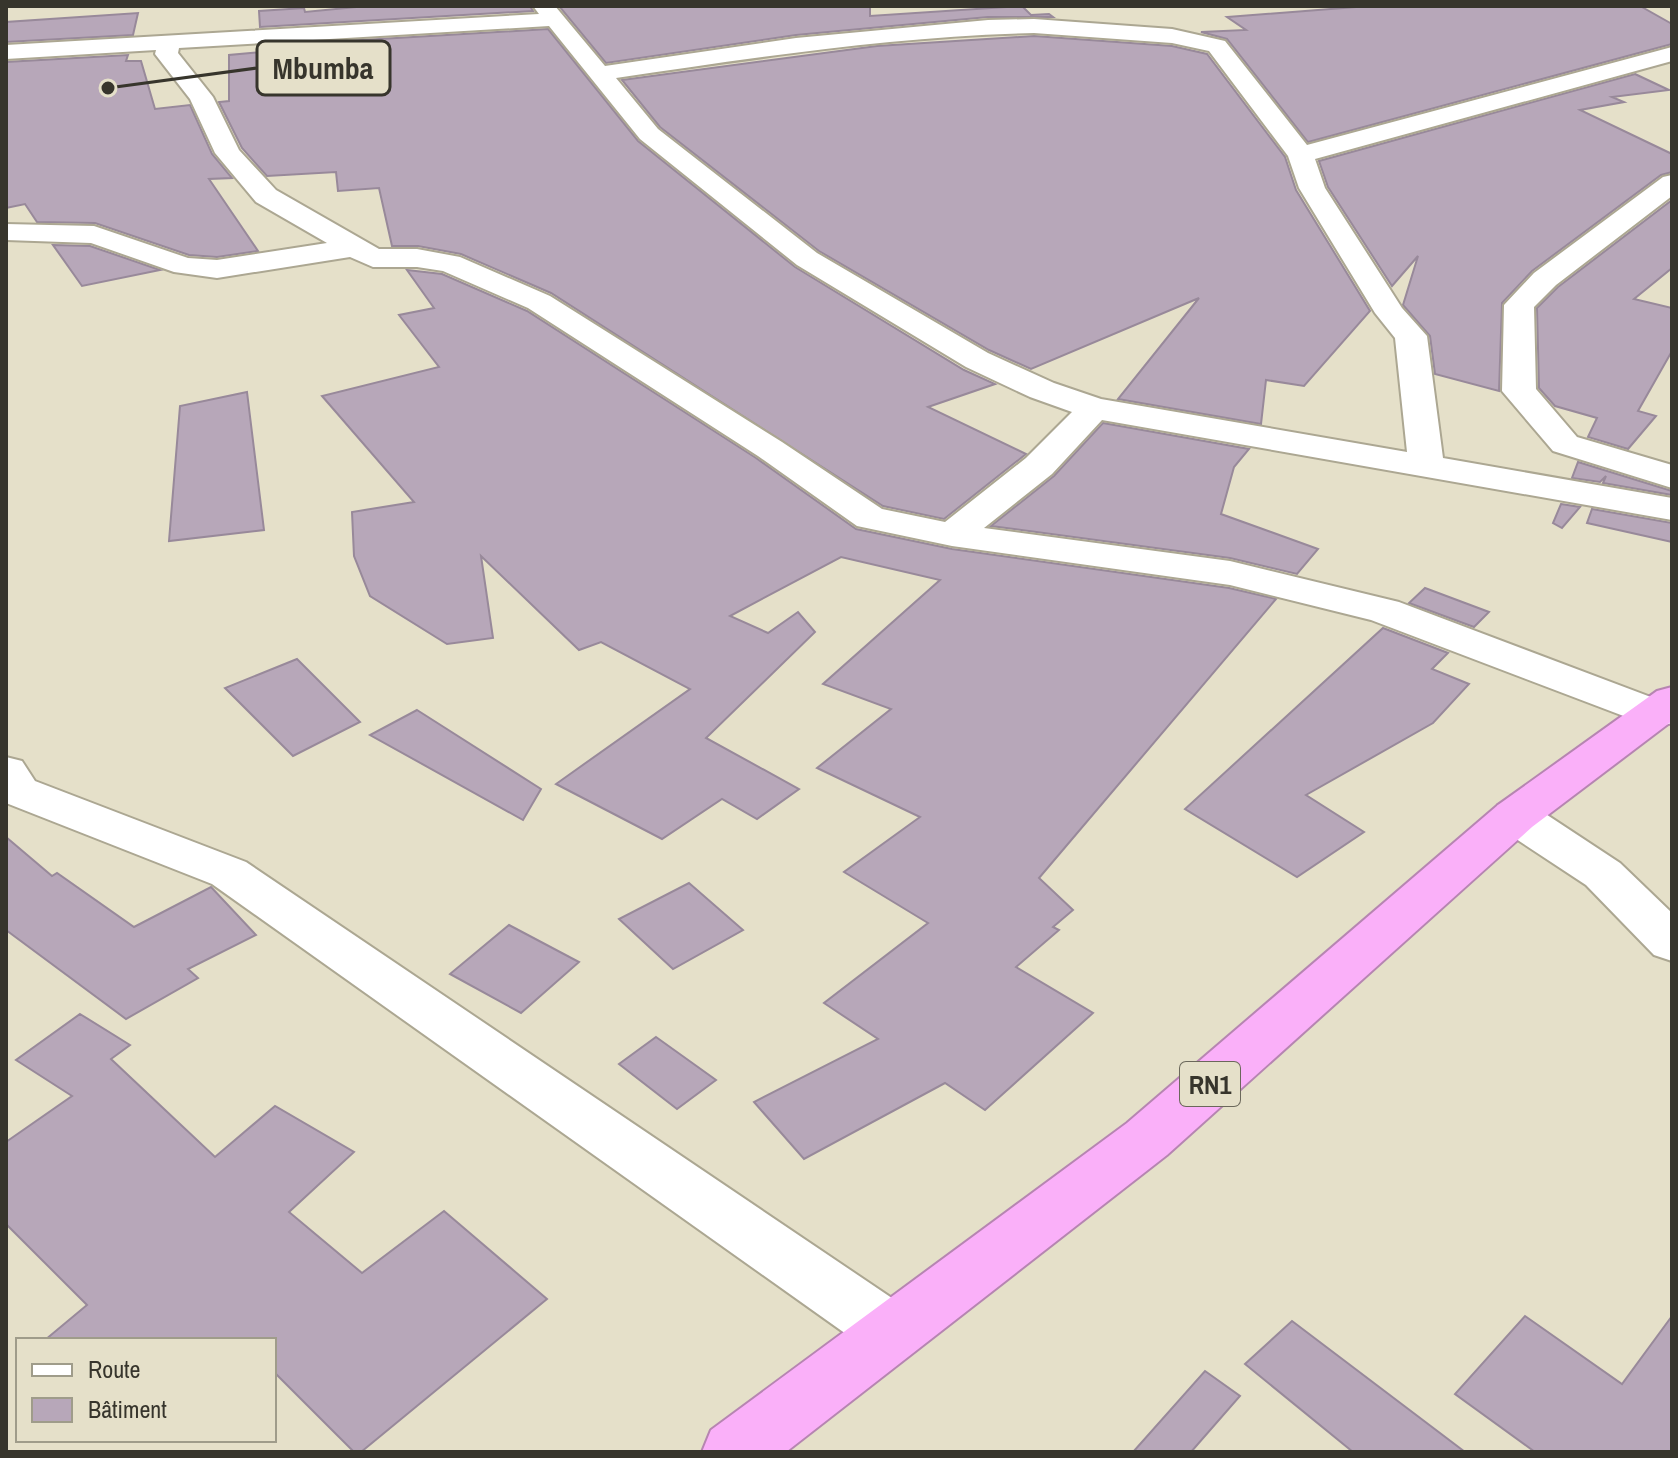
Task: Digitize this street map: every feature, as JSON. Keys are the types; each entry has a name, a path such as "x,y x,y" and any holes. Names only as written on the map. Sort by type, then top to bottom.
{"highway":[{"name":"RN1","path":"735,1452 1147,1139 1515,816 1665,707"}],"street":[{"path":"6,52 170,43 550,12 597,74 649,134 807,259 977,360 1042,390 1094,408 1672,509"},
{"path":"597,74 796,45 932,30 1034,26 1172,36 1217,46 1301,155 1312,188 1390,313 1411,336 1426,467"},
{"path":"170,43 166,54 201,97 228,153 266,196 373,258 417,258 450,263 539,302 770,449 870,518 952,535 1230,573 1385,611 1665,707"},
{"path":"1301,155 1672,54"},
{"path":"1672,183 1545,279 1519,305 1519,391 1565,444 1672,477"},
{"path":"6,232 94,235 184,266 217,269 351,248"},
{"path":"952,535 1039,466 1094,408"},
{"path":"6,771 18,791 229,873 892,1332"},
{"path":"1515,816 1603,874 1672,943"}],"building":[{"path":"367,6 530,6 533,11 260,27 259,11 304,8 305,12"},
{"path":"559,6 870,6 870,16 1022,6 1031,15 1049,14 1053,17 988,17 796,35 606,63"},
{"path":"1369,6 1640,6 1672,24 1672,44 1308,142 1227,39 1201,32 1246,30 1227,17"},
{"path":"138,13 133,35 6,42 6,22"},
{"path":"548,29 638,141 795,267 964,370 995,384 928,407 1026,454 944,519 883,506 551,293 461,254 418,246 392,246 379,188 338,191 336,172 267,176 242,148 219,102 229,101 229,55 263,52 262,46"},
{"path":"1034,36 1172,46 1207,54 1285,157 1296,190 1370,311 1304,386 1266,380 1261,424 1118,399 1199,298 1031,369 989,350 819,251 660,127 622,80 877,46"},
{"path":"128,55 126,61 141,61 155,109 190,105 212,154 232,178 209,179 258,251 217,257 189,255 95,223 37,222 25,204 6,208 6,62"},
{"path":"1635,74 1669,90 1612,97 1624,102 1580,110 1672,154 1672,172 1661,175 1532,271 1502,303 1499,391 1435,374 1430,336 1403,305 1418,256 1392,286 1328,187 1319,161"},
{"path":"1672,200 1672,268 1634,299 1672,308 1672,351 1638,411 1656,416 1628,449 1588,437 1597,418 1555,406 1539,388 1537,308 1558,287"},
{"path":"53,245 90,246 160,270 82,286"},
{"path":"407,270 442,274 527,311 756,458 856,529 952,549 1229,588 1276,599 1039,878 1073,910 1053,927 1059,930 1016,967 1093,1013 985,1110 945,1083 804,1159 754,1102 878,1039 824,1003 928,923 844,872 920,817 817,768 891,709 823,684 940,580 841,557 730,616 768,633 798,612 815,632 706,738 799,789 757,819 722,799 662,839 556,784 690,689 601,642 579,650 481,556 493,638 447,644 370,596 354,556 352,512 414,502 322,396 439,367 399,315 434,308"},
{"path":"247,392 264,530 169,541 180,406"},
{"path":"1103,423 1249,449 1234,467 1221,514 1318,549 1297,574 1230,558 991,526 1054,476"},
{"path":"1578,462 1672,491 1672,495 1603,483 1606,476 1600,482 1572,478"},
{"path":"1561,504 1580,507 1562,528 1553,523"},
{"path":"1592,509 1672,523 1672,542 1587,523"},
{"path":"1425,588 1489,612 1474,627 1409,603"},
{"path":"1383,628 1448,653 1432,669 1469,684 1433,723 1306,795 1364,832 1297,877 1185,809"},
{"path":"297,659 360,722 293,756 225,688"},
{"path":"417,710 541,789 523,820 370,735"},
{"path":"6,837 52,876 57,873 134,927 211,887 256,935 188,969 198,978 126,1019 6,930"},
{"path":"689,883 743,930 673,969 619,919"},
{"path":"509,925 579,962 521,1013 450,974"},
{"path":"80,1014 130,1045 111,1059 215,1157 275,1106 354,1152 289,1212 362,1273 444,1211 547,1299 361,1452 354,1452 276,1374 276,1338 47,1338 87,1305 6,1224 6,1142 72,1096 16,1060"},
{"path":"656,1037 716,1080 677,1109 619,1064"},
{"path":"1525,1316 1622,1384 1672,1316 1672,1452 1535,1452 1455,1394"},
{"path":"1292,1321 1465,1452 1353,1452 1245,1364"},
{"path":"1205,1371 1240,1396 1191,1452 1133,1452"}],"place":[{"name":"Mbumba","path":"108,88"}]}
